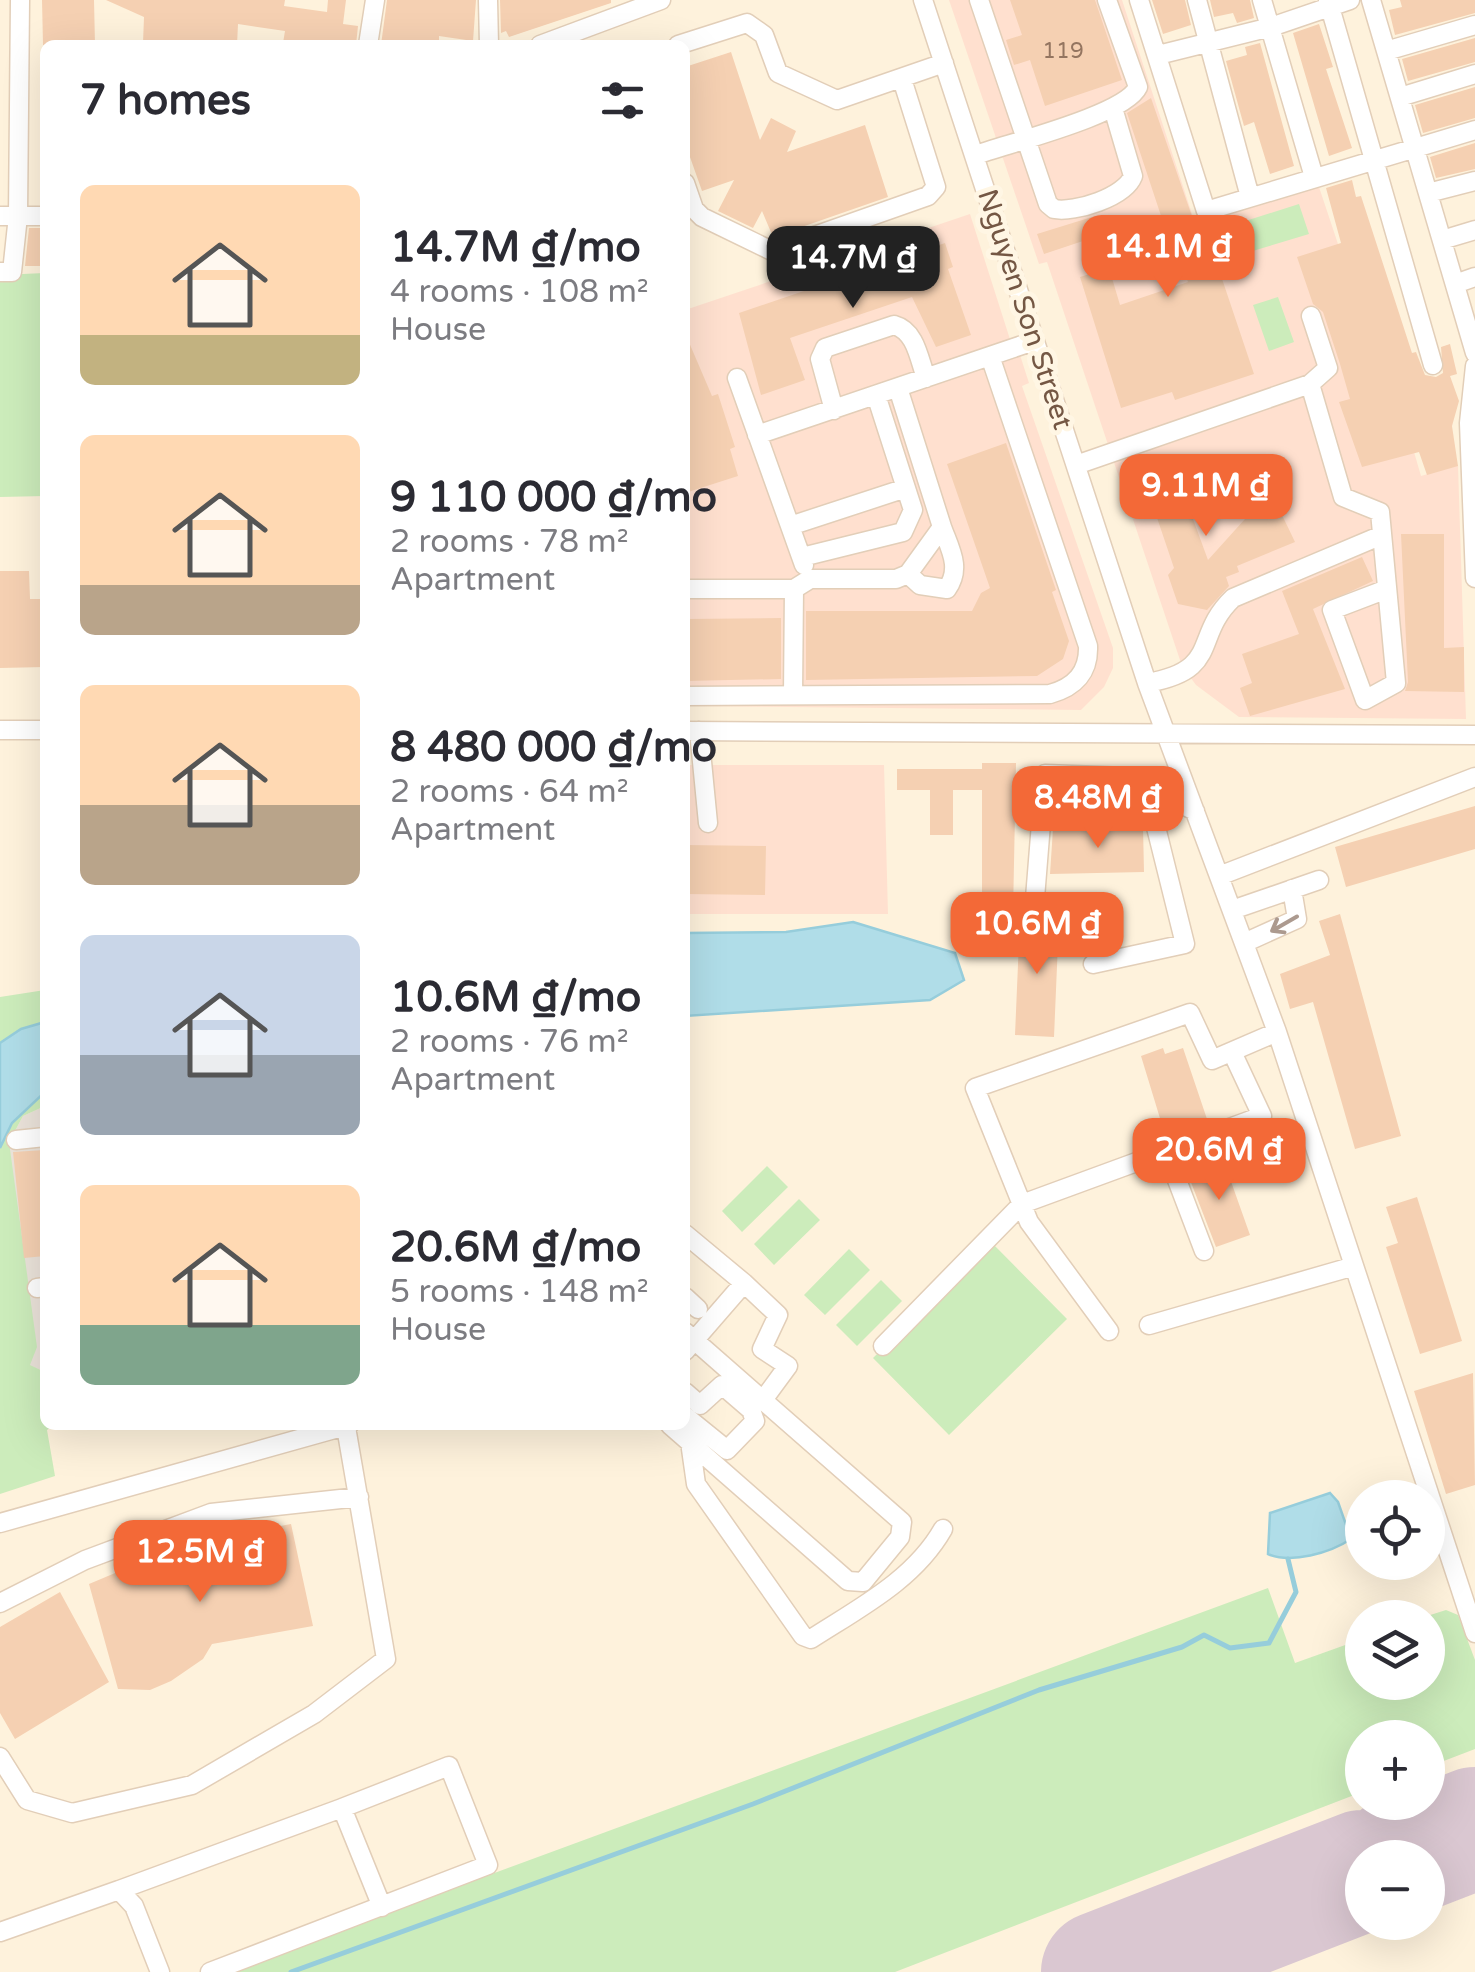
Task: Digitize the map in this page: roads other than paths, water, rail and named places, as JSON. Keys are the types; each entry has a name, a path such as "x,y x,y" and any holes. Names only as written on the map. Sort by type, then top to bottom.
{"street":[{"path":"6,272 8,48 20,0"},
{"path":"369,40 375,0"},
{"path":"488,0 489,40"},
{"name":"Nguyen Son Street","path":"923,0 1147,683 1276,1032 1475,1633"},
{"path":"979,0 1024,138 1048,204 1054,209 1061,211 1120,193 1133,176 1113,108"},
{"path":"976,155 1126,102 1138,87 1107,0"},
{"path":"1140,0 1206,212 1475,130"},
{"path":"1197,0 1250,198"},
{"path":"1262,0 1314,177"},
{"path":"1158,55 1271,27 1329,3 1350,0"},
{"path":"1371,0 1472,330 1475,354"},
{"path":"553,40 656,1"},
{"path":"1329,3 1434,365"},
{"path":"690,41 747,23 764,35 778,72 828,99 838,100 944,64"},
{"path":"1386,51 1475,25"},
{"path":"1400,97 1475,74"},
{"path":"690,197 702,217 772,251 928,196 936,187 902,80"},
{"path":"1428,193 1475,181"},
{"path":"9,216 40,216"},
{"path":"1442,240 1475,230"},
{"path":"1455,284 1475,277"},
{"path":"1076,465 1310,384 1328,368 1311,316"},
{"path":"834,410 820,359 826,348 894,325 903,327 910,334 926,378"},
{"path":"757,435 1034,341"},
{"path":"690,696 1050,694 1065,690 1085,670 1085,635 990,356"},
{"path":"1475,366 1475,578"},
{"path":"736,378 802,557 793,694"},
{"path":"1310,384 1343,497 1380,512 1396,682 1365,700 1332,610 1387,589"},
{"path":"898,388 955,564 955,578 947,588 920,586 908,574"},
{"path":"802,557 903,532 913,510 876,395"},
{"path":"790,526 906,488"},
{"path":"690,589 896,579 908,574 942,527"},
{"path":"1147,683 1173,678 1200,660 1216,619 1233,598 1382,535"},
{"path":"0,730 40,730"},
{"path":"708,823 694,784 692,731 1165,736 1475,734"},
{"path":"1035,898 1045,774 1126,777 1195,811"},
{"path":"1220,876 1475,777"},
{"path":"1092,964 1185,944 1146,787"},
{"path":"1232,910 1319,880"},
{"path":"1244,943 1298,919 1292,889"},
{"path":"1109,1331 1028,1222 975,1088 1190,1013 1212,1060 1276,1032"},
{"path":"883,1346 1022,1204 1262,1116 1232,1052"},
{"path":"16,1140 40,1138"},
{"path":"1166,1151 1204,1250"},
{"path":"690,1242 744,1283 778,1315 762,1350 788,1366 763,1400"},
{"path":"1148,1325 1351,1267"},
{"path":"690,1339 744,1283"},
{"path":"676,1430 848,1581 864,1582 900,1536 902,1522 763,1400 690,1343"},
{"path":"690,1397 700,1406 722,1385 751,1410 755,1421 727,1450 690,1420"},
{"path":"0,1523 333,1430"},
{"path":"0,1758 27,1800 72,1813 192,1785 314,1714 386,1659 348,1430"},
{"path":"690,1442 696,1484 803,1636 811,1638 884,1593 930,1551 943,1529"},
{"path":"0,1603 85,1560 211,1513 358,1497"},
{"path":"0,1932 450,1766 488,1866 210,1972"},
{"path":"342,1808 382,1907"},
{"path":"120,1890 134,1906 160,1972"}],"water":[{"path":"853,922 955,953 964,980 930,1000 690,1016 690,933 786,932"},
{"path":"40,1023 40,1097 12,1123 0,1148 0,1043 21,1029"},
{"path":"1330,1493 1345,1522 1345,1542 1310,1556 1288,1558 1268,1554 1270,1513"}],"waterway":[{"path":"291,1972 753,1804 1039,1690 1182,1647 1204,1635 1230,1648 1269,1643 1296,1592 1288,1559"}]}
